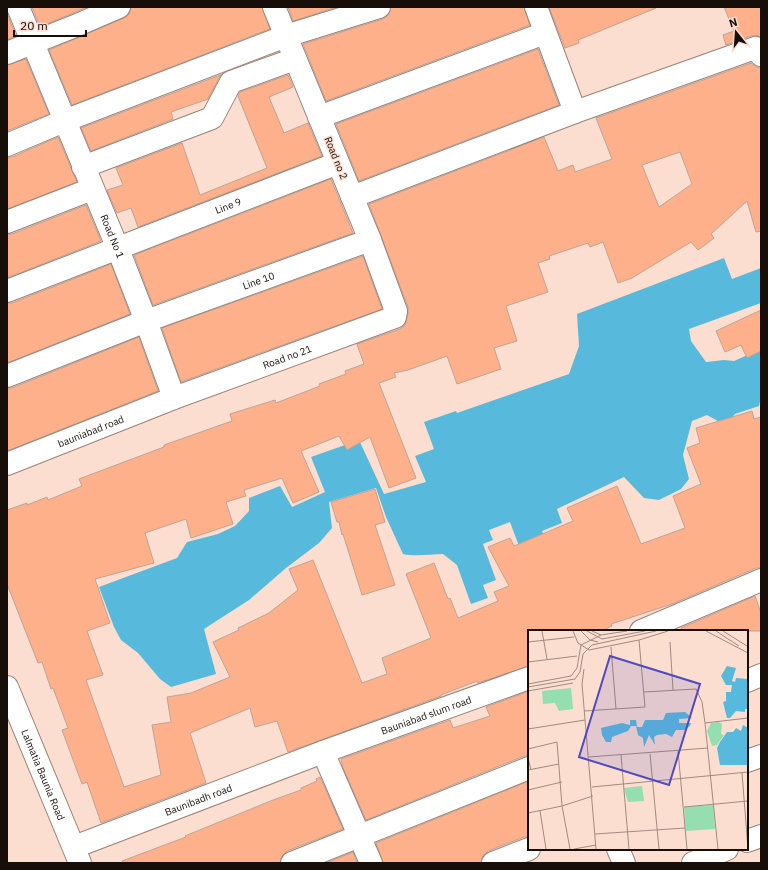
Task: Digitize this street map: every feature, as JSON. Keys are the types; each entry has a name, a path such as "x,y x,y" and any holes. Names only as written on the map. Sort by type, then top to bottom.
{"street":[{"path":"18,7 32,42"},
{"path":"7,53 119,7"},
{"name":"Road no 2","path":"274,7 370,240 396,311"},
{"path":"7,145 64,121 286,36 379,7"},
{"path":"536,7 575,112"},
{"path":"319,116 545,33"},
{"name":"Road No 1","path":"32,42 64,121 91,164 92,189 118,249 174,398"},
{"path":"352,197 575,112 758,52"},
{"path":"91,164 212,118 231,82 295,59"},
{"name":"Line 9","path":"7,291 338,163"},
{"path":"7,222 92,189"},
{"name":"Line 10","path":"7,376 146,321 370,240"},
{"name":"Road no 21","path":"174,398 395,317 396,311"},
{"name":"bauniabad road","path":"7,464 174,398"},
{"path":"644,630 760,585"},
{"path":"748,681 761,675"},
{"name":"Bauniabad slum road","path":"323,752 528,678"},
{"name":"Lalmatia Baunia Road","path":"7,687 77,855"},
{"path":"323,752 371,863"},
{"name":"Baunibadh road","path":"77,855 323,752"},
{"path":"748,761 761,756"},
{"path":"292,863 528,768"},
{"path":"748,841 761,836"},
{"path":"493,863 528,849"},
{"path":"618,850 624,863"},
{"path":"693,863 725,850"}],"water":[{"path":"724,258 732,279 761,268 761,303 689,329 691,341 706,362 724,360 734,361 761,349 761,397 759,406 735,414 730,420 723,424 707,415 692,421 683,455 689,479 681,489 659,500 644,498 624,477 557,509 562,523 542,531 564,589 531,578 510,522 489,530 493,540 483,544 496,580 483,585 488,598 471,604 481,632 457,565 443,554 403,554 386,517 376,488 329,502 332,528 319,543 286,568 249,600 204,629 216,674 171,687 160,679 138,653 121,640 114,627 99,587 177,558 187,542 218,534 235,526 249,511 249,498 280,486 292,507 325,492 311,457 359,440 384,494 426,482 415,456 434,449 424,422 456,411 457,413 569,374 579,346 577,314"}],"building":[{"path":"32,7 87,7 40,27"},
{"path":"131,7 262,7 270,29 72,105 49,50 124,18 129,14"},
{"path":"288,7 337,7 293,21"},
{"path":"391,7 524,7 530,25 326,101 303,44 383,19 388,15"},
{"path":"549,7 656,8 578,40 579,43 565,48"},
{"path":"724,7 761,7 761,38 758,36 751,36 726,45 723,35 734,31"},
{"path":"7,13 16,36 7,40"},
{"path":"538,49 559,105 359,181 336,124"},
{"path":"26,59 49,114 7,131 7,65"},
{"path":"751,63 756,67 761,67 761,231 756,232 747,201 711,234 714,238 698,250 691,242 632,278 618,283 603,242 590,247 588,243 549,256 550,259 538,263 548,292 506,306 517,341 494,348 501,369 457,384 447,356 408,370 394,373 396,377 379,383 416,478 389,488 370,437 347,450 339,436 301,451 319,492 293,503 282,478 244,490 246,496 226,502 233,524 191,538 186,519 145,533 154,563 95,579 110,623 87,631 103,675 86,680 124,787 161,775 152,725 171,722 167,697 191,693 230,677 213,642 239,630 238,628 269,613 298,590 289,569 313,560 362,683 387,674 382,658 431,638 406,574 434,563 448,599 450,598 458,618 498,601 494,592 509,586 488,547 510,538 514,546 573,521 567,508 617,486 641,544 685,528 673,496 701,484 687,448 700,443 696,428 752,411 754,419 761,417 761,568 756,568 672,604 611,624 612,626 603,630 528,630 528,666 478,683 477,681 441,696 288,752 277,721 255,727 250,708 190,733 206,783 101,823 87,782 82,784 62,730 68,728 53,688 51,689 42,662 38,663 7,584 7,510 27,503 27,505 47,497 48,500 82,486 79,479 164,447 164,445 232,421 230,414 275,400 276,403 320,386 319,384 346,374 345,371 364,364 357,344 400,329 405,325 408,313 408,307 369,204 544,137 558,171 573,165 575,172 612,159 596,118","holes":["680,152 692,184 659,207 642,165"]},
{"path":"223,74 220,76 208,99 171,112 173,119 91,151 81,128"},
{"path":"288,75 293,87 269,97 284,133 308,123 322,156 138,227 131,208 117,213 107,190 123,185 116,168 182,143 200,195 267,168 238,96 240,92"},
{"path":"58,137 77,182 7,209 7,157 12,157"},
{"path":"331,179 353,233 153,305 134,255"},
{"path":"86,205 101,241 7,278 7,234 12,234"},
{"path":"363,256 382,309 181,382 162,328"},
{"path":"111,264 130,314 7,363 7,303 12,303"},
{"path":"761,310 761,351 747,358 741,345 725,352 716,331"},
{"path":"139,337 158,391 7,451 7,388 12,388"},
{"path":"375,489 385,522 375,525 395,585 362,595 339,522 337,522 331,502"},
{"path":"755,596 761,613 761,631 682,630 681,628"},
{"path":"528,691 528,756 524,756 366,820 343,768 341,759 450,720 453,728 490,716 486,707"},
{"path":"320,777 343,829 287,851 282,856 280,863 123,863 122,861 186,837 185,836 301,790 301,788 317,781 316,779"},
{"path":"528,781 528,837 524,837 488,851 483,856 481,863 383,863 376,843"},
{"path":"353,852 357,863 326,863"}]}
